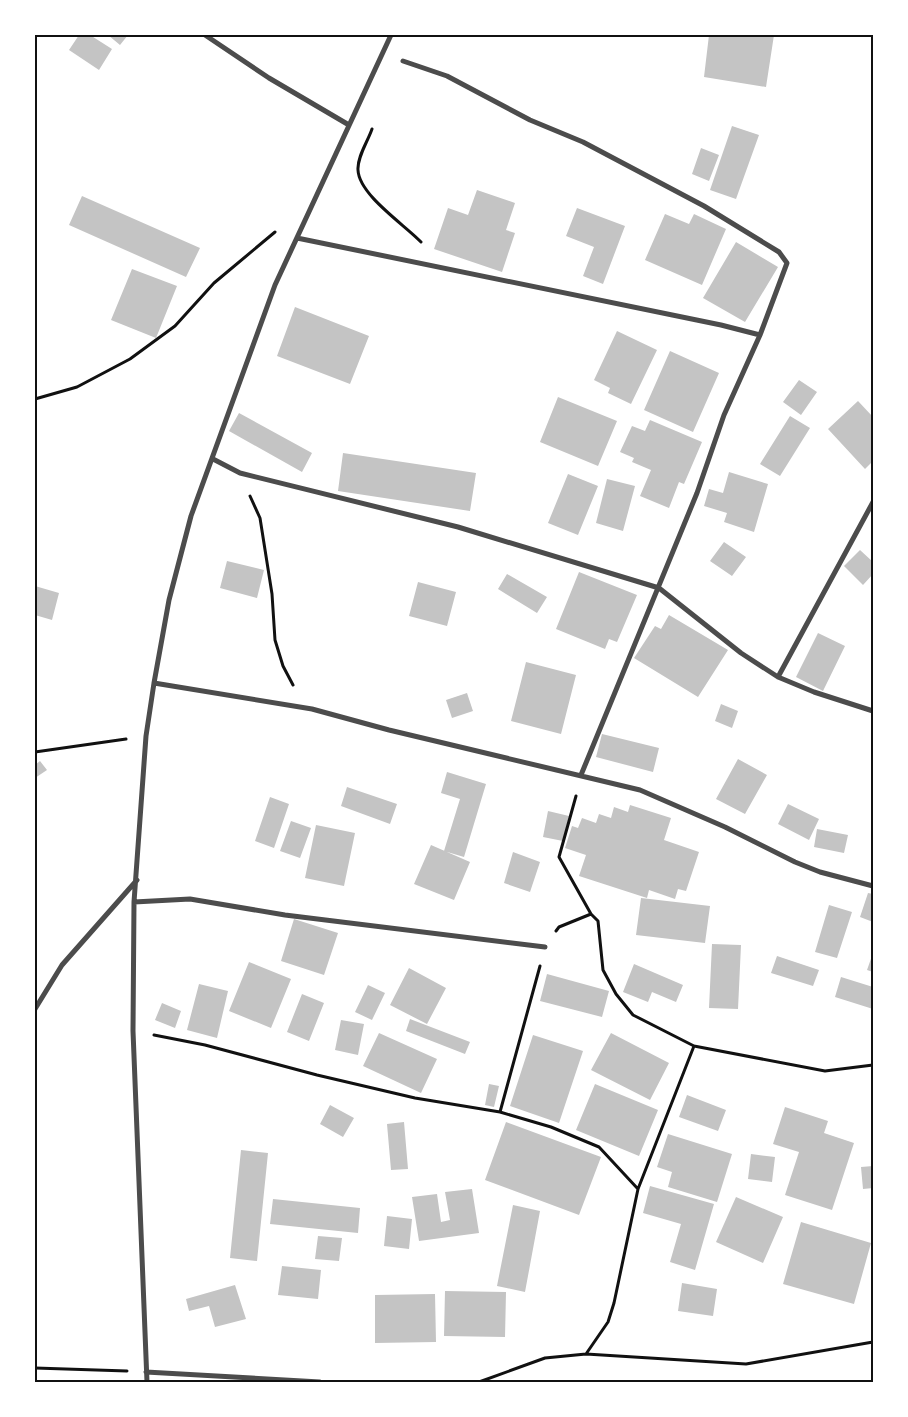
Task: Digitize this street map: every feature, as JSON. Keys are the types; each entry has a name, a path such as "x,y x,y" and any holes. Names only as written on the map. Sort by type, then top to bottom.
{"street":[{"path":"205,35 269,78 349,125"},
{"path":"147,1382 133,1031 134,902 146,736 169,600 191,516 276,285 391,35"},
{"path":"403,61 447,76 530,120 583,142 704,206 779,252 787,263 785,273 760,335 724,415 697,493 659,588 581,775"},
{"path":"297,238 721,325 760,335"},
{"path":"213,459 240,473 458,527 659,588 741,653 778,677 814,692 873,711"},
{"path":"778,677 873,502"},
{"path":"154,683 312,709 389,730 640,790 725,827 795,862 820,872 873,886"},
{"path":"35,1009 62,965 137,880"},
{"path":"134,902 190,899 285,915 545,948"},
{"path":"146,1372 320,1382"}],"path":[{"path":"374,125 358,170 362,183 376,201 416,237 445,269"},
{"path":"35,399 77,387 130,359 175,326 214,283 279,229"},
{"path":"240,473 260,518 272,594 275,640 283,666 296,690 312,709"},
{"path":"35,752 146,736"},
{"path":"581,775 559,857 591,914 598,921 603,970 616,994 633,1015 694,1046 825,1071 873,1065"},
{"path":"500,1112 545,948 559,927 591,914"},
{"path":"133,1031 205,1045 317,1075 415,1098 500,1112 551,1127 599,1147 638,1189"},
{"path":"586,1354 608,1322 614,1303 638,1189 694,1046"},
{"path":"479,1382 545,1358 586,1354 746,1364 873,1342"},
{"path":"35,1368 146,1372"}],"building":[{"path":"79,35 90,35 112,49 99,70 69,50"},
{"path":"108,35 128,35 120,45"},
{"path":"709,35 774,35 766,87 704,77"},
{"path":"732,126 759,135 736,199 710,190"},
{"path":"701,148 719,155 709,181 692,174"},
{"path":"477,190 515,203 506,230 515,233 502,272 434,249 448,208 468,215"},
{"path":"82,196 200,248 186,277 69,225"},
{"path":"577,208 625,226 603,284 583,276 594,247 566,236"},
{"path":"665,214 689,224 694,214 726,229 702,285 645,260"},
{"path":"736,242 778,267 745,322 703,298"},
{"path":"132,269 177,286 156,338 111,320"},
{"path":"295,307 369,336 350,384 277,356"},
{"path":"617,331 657,350 631,404 608,393 610,388 594,380"},
{"path":"670,351 719,373 693,432 644,410"},
{"path":"799,380 817,392 801,415 783,402"},
{"path":"558,397 617,421 598,466 540,442"},
{"path":"858,401 873,417 873,461 865,469 828,429"},
{"path":"239,413 312,453 302,472 229,431"},
{"path":"790,416 810,428 780,476 760,464"},
{"path":"650,420 702,442 684,484 679,482 669,508 640,496 651,470 632,462 634,458 620,452 632,426 645,431"},
{"path":"343,453 476,473 470,511 338,491"},
{"path":"729,472 768,484 754,532 724,522 727,513 704,506 709,489 723,493"},
{"path":"568,474 598,486 578,535 548,523"},
{"path":"607,479 635,486 623,531 596,523"},
{"path":"724,542 746,557 732,576 710,561"},
{"path":"860,550 873,562 873,574 863,585 844,566"},
{"path":"227,561 264,570 257,598 220,588"},
{"path":"579,572 637,595 617,642 609,639 605,649 556,629"},
{"path":"507,574 547,597 537,613 498,589"},
{"path":"418,582 456,592 447,626 409,616"},
{"path":"35,586 59,593 52,620 35,615"},
{"path":"669,615 728,650 698,697 634,658 655,626 661,629"},
{"path":"818,633 845,646 823,691 796,677"},
{"path":"526,662 576,675 561,734 511,721"},
{"path":"467,693 473,711 452,718 446,700"},
{"path":"721,704 738,711 732,728 715,721"},
{"path":"602,734 659,748 653,772 596,757"},
{"path":"738,759 767,775 745,814 716,799"},
{"path":"40,761 47,770 35,778 35,765"},
{"path":"447,772 486,784 464,857 444,851 460,799 441,793"},
{"path":"347,787 397,804 390,824 341,806"},
{"path":"270,797 289,804 274,848 255,841"},
{"path":"788,804 819,819 809,840 778,824"},
{"path":"630,805 671,818 664,840 699,852 686,891 678,889 675,899 649,890 647,898 579,876 586,855 565,848 572,826 578,828 582,818 596,823 599,814 611,818 614,807 628,812"},
{"path":"548,811 569,816 563,841 543,837"},
{"path":"291,821 311,828 300,858 280,851"},
{"path":"316,825 355,833 344,886 305,878"},
{"path":"817,829 848,835 844,853 814,847"},
{"path":"431,845 470,862 454,900 414,884"},
{"path":"513,852 540,862 530,892 504,883"},
{"path":"868,893 873,894 873,922 860,917"},
{"path":"641,898 710,906 705,943 636,935"},
{"path":"829,905 852,912 837,958 815,952"},
{"path":"294,919 338,933 324,975 281,961"},
{"path":"712,944 741,945 738,1009 709,1008"},
{"path":"873,953 873,972 867,970"},
{"path":"777,956 819,970 813,986 771,973"},
{"path":"249,962 291,979 271,1028 229,1011"},
{"path":"634,964 683,985 676,1002 652,992 648,1002 623,992"},
{"path":"409,968 446,988 427,1024 390,1005"},
{"path":"547,974 609,991 602,1017 540,1001"},
{"path":"841,977 873,987 873,1009 835,997"},
{"path":"199,984 228,991 217,1038 187,1030"},
{"path":"368,985 385,993 372,1020 355,1012"},
{"path":"302,994 324,1003 309,1041 287,1032"},
{"path":"162,1003 181,1011 175,1028 155,1020"},
{"path":"410,1019 470,1042 465,1054 406,1031"},
{"path":"341,1020 364,1024 358,1055 335,1050"},
{"path":"379,1033 437,1059 421,1093 363,1066"},
{"path":"611,1033 669,1063 650,1100 591,1070"},
{"path":"533,1035 583,1051 559,1123 510,1106"},
{"path":"489,1084 499,1086 494,1107 485,1105"},
{"path":"595,1084 658,1110 639,1156 576,1130"},
{"path":"687,1095 726,1110 718,1131 679,1117"},
{"path":"330,1105 354,1118 343,1137 320,1124"},
{"path":"785,1107 828,1121 824,1133 854,1143 832,1210 785,1195 799,1152 773,1144"},
{"path":"404,1122 408,1169 391,1170 387,1124"},
{"path":"506,1122 601,1157 579,1215 485,1180"},
{"path":"668,1134 732,1154 717,1202 668,1187 672,1172 657,1167"},
{"path":"241,1150 268,1153 257,1261 230,1258"},
{"path":"751,1154 775,1157 772,1182 748,1179"},
{"path":"873,1166 873,1188 863,1189 861,1167"},
{"path":"650,1186 714,1204 695,1270 670,1262 681,1224 643,1213"},
{"path":"472,1189 479,1233 419,1241 412,1197 437,1194 441,1222 450,1220 445,1192"},
{"path":"736,1197 783,1217 763,1263 716,1242"},
{"path":"273,1199 360,1208 358,1233 270,1224"},
{"path":"513,1205 540,1211 525,1292 497,1286"},
{"path":"387,1216 412,1219 409,1249 384,1246"},
{"path":"801,1222 871,1243 854,1304 783,1284"},
{"path":"318,1236 342,1238 339,1261 315,1259"},
{"path":"282,1266 321,1270 318,1299 278,1295"},
{"path":"682,1283 717,1289 713,1316 678,1311"},
{"path":"235,1285 246,1319 215,1327 209,1306 189,1311 186,1299"},
{"path":"445,1291 506,1292 505,1337 444,1336"},
{"path":"435,1294 436,1342 375,1343 375,1295"}]}
